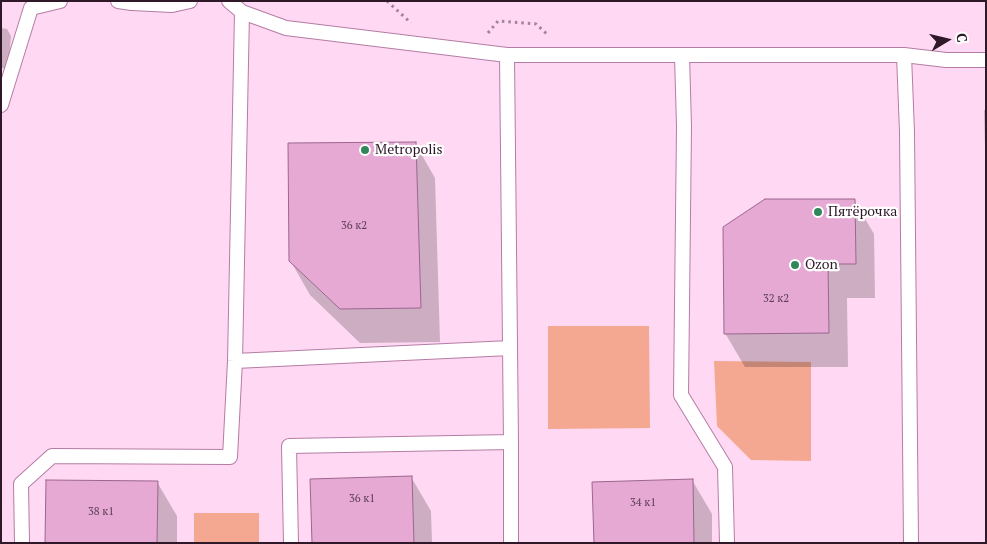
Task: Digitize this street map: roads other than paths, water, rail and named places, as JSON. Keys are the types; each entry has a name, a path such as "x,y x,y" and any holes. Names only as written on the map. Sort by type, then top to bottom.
{"lane":[{"path":"1,105 31,8 60,1"},
{"path":"118,1 172,5 190,1"},
{"path":"229,1 242,12 286,28 507,55 904,55 946,60 986,60"},
{"path":"22,543 21,484 52,456 230,457 235,361 242,12"},
{"path":"507,55 511,442 510,543"},
{"path":"682,55 684,126 681,395 725,467 727,543"},
{"path":"904,55 907,132 911,543"},
{"path":"235,361 510,348"},
{"path":"291,543 289,446 511,442"}],"place":[{"name":"Metropolis","path":"365,150"},
{"name":"Пятёрочка","path":"818,212"},
{"name":"Ozon","path":"795,265"}]}
